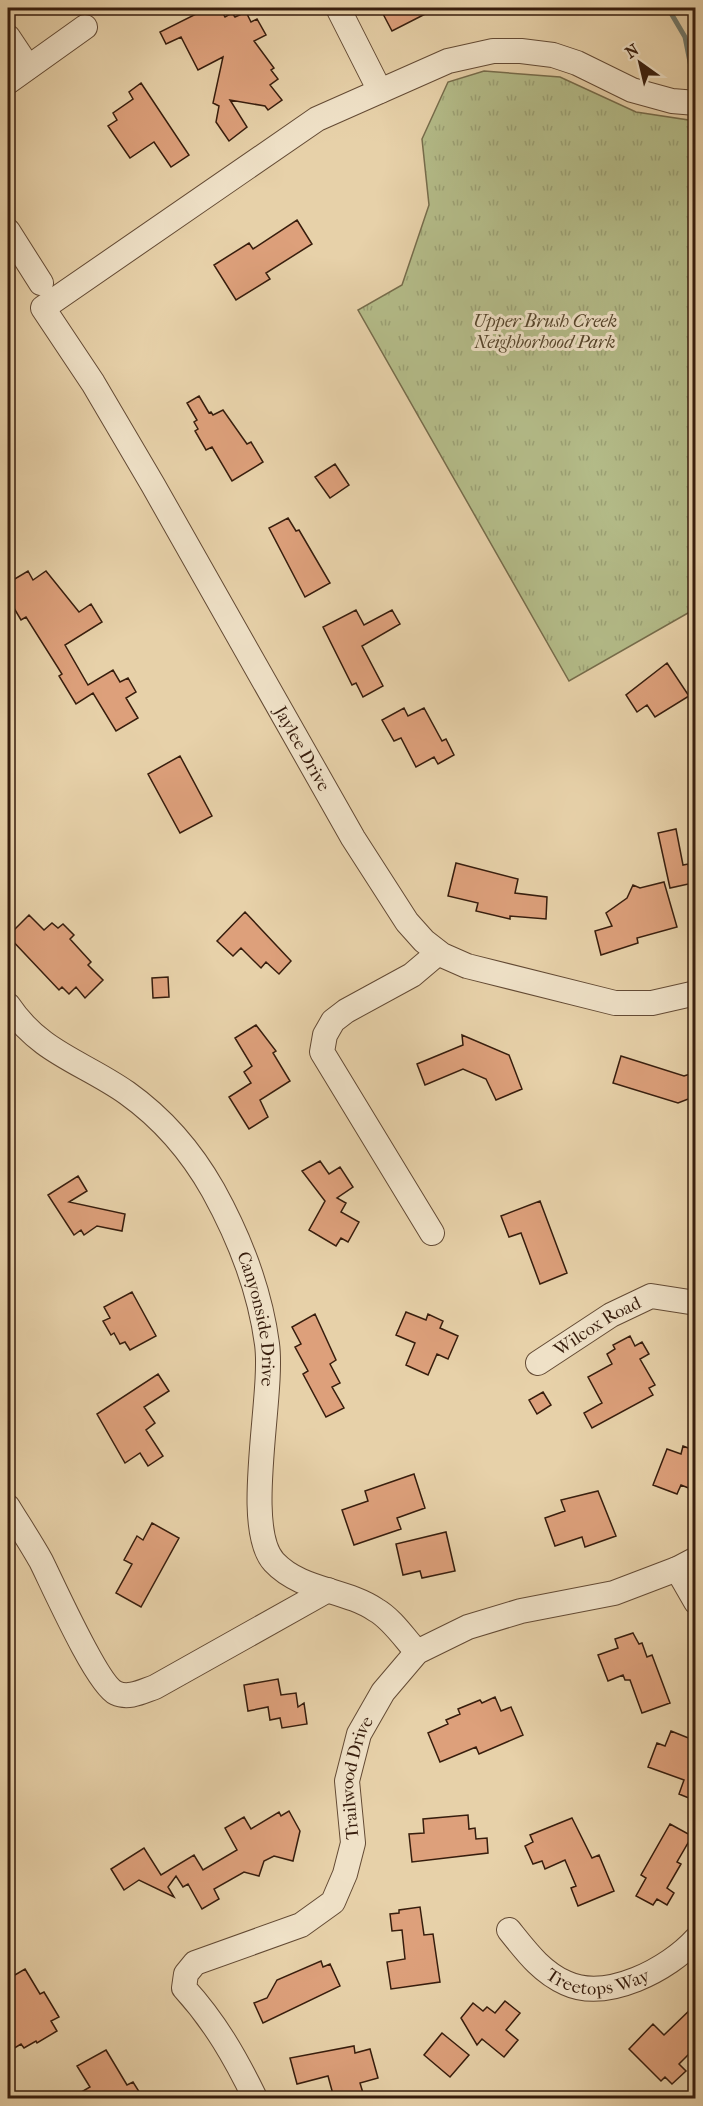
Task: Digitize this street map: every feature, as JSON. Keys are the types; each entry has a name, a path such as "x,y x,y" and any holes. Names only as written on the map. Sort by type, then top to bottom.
{"street":[{"path":"338,8 380,91 448,61 479,53 507,50 564,58 632,90 696,103"},
{"path":"8,82 85,27"},
{"path":"8,37 28,67"},
{"name":"Jaylee Drive","path":"380,91 317,119 43,308 93,383 153,485 353,838 412,927 438,953 467,966 615,1003 652,1003 696,993"},
{"path":"8,231 41,283"},
{"path":"432,1233 322,1052 325,1035 333,1021 346,1011 412,975 438,953"},
{"name":"Canyonside Drive","path":"8,1005 39,1042 126,1093 170,1130 213,1189 237,1239 256,1293 267,1345 268,1399 260,1492 260,1528 273,1562 298,1581 328,1590 377,1610 417,1652"},
{"name":"Wilcox Road","path":"538,1363 611,1315 651,1296 696,1303"},
{"path":"8,1507 40,1560 74,1629 104,1681 115,1692 132,1695 155,1687 328,1590"},
{"path":"686,1564 696,1602"},
{"name":"Trailwood Drive","path":"255,2098 236,2059 211,2017 183,1988 186,1974 195,1963 301,1925 333,1902 345,1874 353,1843 347,1780 359,1734 382,1692 417,1652 478,1624 559,1602 614,1593 686,1564"},
{"name":"Treetops Way","path":"510,1930 535,1962 559,1979 567,1984 599,1988 627,1983 667,1965 696,1939"}],"green space":[{"name":"Upper Brush Creek Neighborhood Park","path":"484,71 560,77 636,112 695,121 695,609 569,681 358,310 402,285 429,205 422,139 448,82"}],"building":[{"path":"208,8 220,8 225,17 232,13 235,17 246,12 251,22 257,19 266,35 254,41 274,68 271,70 278,79 270,85 282,100 268,110 265,106 230,100 247,127 229,141 216,122 219,106 213,103 223,57 198,70 181,37 166,44 160,32"},
{"path":"392,8 437,8 392,31 382,12"},
{"path":"141,83 189,155 171,167 154,142 130,158 108,126 117,120 113,113 133,99 129,92"},
{"path":"297,220 312,244 266,273 270,279 236,300 214,265 249,243 253,249"},
{"path":"199,396 209,413 213,415 223,410 247,444 251,442 263,462 232,481 212,447 206,450 195,431 198,429 194,422 197,420 187,403"},
{"path":"335,464 349,485 330,498 315,477"},
{"path":"288,518 296,531 299,530 330,583 305,597 269,528"},
{"path":"28,571 33,580 46,571 79,612 91,604 102,622 65,645 88,685 113,670 120,682 128,678 136,692 126,698 138,718 116,731 93,693 76,704 59,676 62,674 26,617 21,620 8,598 8,583"},
{"path":"356,610 364,625 392,610 400,624 362,646 383,686 363,697 356,683 352,685 323,627"},
{"path":"667,663 689,696 655,717 647,705 637,712 626,695"},
{"path":"404,708 408,716 424,708 442,741 446,739 454,755 438,764 434,757 416,767 401,738 394,741 382,720"},
{"path":"180,756 212,816 180,833 148,774"},
{"path":"676,829 683,865 688,864 693,883 670,888 658,833"},
{"path":"456,863 518,879 515,893 547,897 546,919 510,916 510,919 476,911 478,903 448,896"},
{"path":"664,882 677,927 637,938 638,943 601,955 595,931 612,926 606,913 627,898 633,885 640,888"},
{"path":"245,912 291,961 279,974 266,962 261,968 241,948 233,956 217,941"},
{"path":"29,915 44,930 52,923 58,928 63,924 74,935 70,939 91,962 88,965 103,980 85,998 76,987 69,994 62,987 59,990 8,936"},
{"path":"168,977 169,997 153,998 152,978"},
{"path":"256,1025 276,1051 273,1053 290,1081 260,1100 268,1117 249,1129 229,1097 251,1083 244,1072 252,1066 235,1038"},
{"path":"462,1035 509,1055 522,1089 496,1100 486,1079 463,1069 425,1085 417,1064 463,1045"},
{"path":"621,1056 684,1076 693,1073 696,1096 678,1103 613,1083"},
{"path":"320,1161 329,1174 340,1167 353,1187 337,1198 346,1203 341,1212 359,1222 348,1242 341,1238 336,1246 309,1230 325,1201 302,1171"},
{"path":"78,1176 87,1191 69,1202 125,1214 122,1231 97,1226 84,1235 81,1230 74,1235 48,1195"},
{"path":"540,1201 567,1273 540,1284 521,1233 509,1237 501,1216"},
{"path":"132,1292 156,1336 130,1350 125,1342 120,1344 114,1333 111,1335 103,1321 110,1318 104,1307"},
{"path":"406,1312 426,1320 428,1314 443,1321 440,1328 458,1336 448,1359 437,1354 428,1375 406,1365 415,1343 396,1335"},
{"path":"315,1314 336,1360 330,1364 340,1383 332,1387 344,1408 326,1417 303,1374 308,1371 295,1347 301,1344 292,1327"},
{"path":"630,1336 635,1346 642,1342 649,1354 640,1359 655,1385 649,1388 653,1395 592,1428 584,1413 602,1403 588,1377 612,1364 607,1354 615,1349 613,1345"},
{"path":"158,1374 169,1391 144,1407 155,1423 146,1430 163,1456 148,1466 140,1453 125,1463 97,1414"},
{"path":"543,1392 551,1405 537,1414 529,1400"},
{"path":"683,1446 696,1451 696,1479 691,1489 681,1485 677,1494 653,1485 667,1449 681,1454"},
{"path":"414,1474 425,1508 397,1518 401,1529 354,1545 342,1510 368,1501 365,1491"},
{"path":"598,1491 616,1536 585,1547 582,1537 555,1546 545,1518 565,1511 561,1500"},
{"path":"152,1523 179,1538 141,1607 116,1593 132,1564 124,1560 137,1536 143,1540"},
{"path":"446,1532 455,1571 422,1578 420,1571 403,1575 396,1544"},
{"path":"633,1633 639,1644 642,1643 647,1657 652,1655 670,1703 642,1713 630,1680 625,1680 623,1675 608,1681 598,1655 618,1648 615,1639"},
{"path":"278,1679 281,1695 296,1693 298,1707 304,1703 307,1724 282,1728 280,1718 270,1720 268,1707 248,1711 244,1685"},
{"path":"495,1697 501,1711 511,1707 523,1735 479,1754 476,1747 440,1762 428,1733 448,1724 446,1720 460,1714 458,1709"},
{"path":"671,1731 696,1741 696,1801 679,1794 684,1780 648,1767 657,1743 665,1746"},
{"path":"289,1811 300,1831 293,1861 274,1856 264,1861 259,1876 244,1872 214,1889 219,1899 202,1909 188,1884 183,1887 176,1876 168,1887 174,1897 139,1880 124,1890 111,1869 144,1848 161,1875 194,1855 203,1870 237,1850 225,1828 244,1817 251,1829 279,1812 281,1816"},
{"path":"468,1815 469,1829 475,1828 476,1839 487,1838 488,1853 412,1862 409,1834 424,1833 423,1819"},
{"path":"572,1818 592,1858 599,1855 614,1891 578,1906 571,1888 576,1886 565,1860 545,1869 542,1861 533,1864 525,1846 533,1842 530,1835"},
{"path":"670,1824 692,1836 677,1862 681,1864 667,1888 674,1893 667,1905 657,1899 653,1905 636,1896 646,1878 641,1875"},
{"path":"420,1907 424,1935 433,1934 440,1982 391,1989 387,1962 405,1959 402,1930 392,1931 390,1914 399,1913 399,1910"},
{"path":"321,1961 323,1967 330,1964 340,1986 263,2023 254,2003 267,1998 277,1980"},
{"path":"25,1969 40,1994 44,1992 59,2017 51,2021 57,2031 37,2043 36,2041 24,2048 21,2044 8,2052 8,1979"},
{"path":"505,2001 520,2013 506,2030 518,2040 504,2057 482,2039 477,2045 461,2018 473,2003 483,2011 487,2007 495,2013"},
{"path":"696,2004 696,2047 679,2064 686,2071 672,2084 665,2077 661,2081 629,2049 653,2024 664,2035"},
{"path":"442,2033 469,2055 450,2077 424,2055"},
{"path":"354,2046 355,2053 370,2049 378,2078 360,2083 363,2093 354,2095 355,2098 334,2098 328,2076 297,2084 290,2058"},
{"path":"106,2050 127,2085 133,2082 143,2098 71,2098 90,2087 77,2066"}],"waterway":[{"path":"668,8 685,37 696,92"}]}
